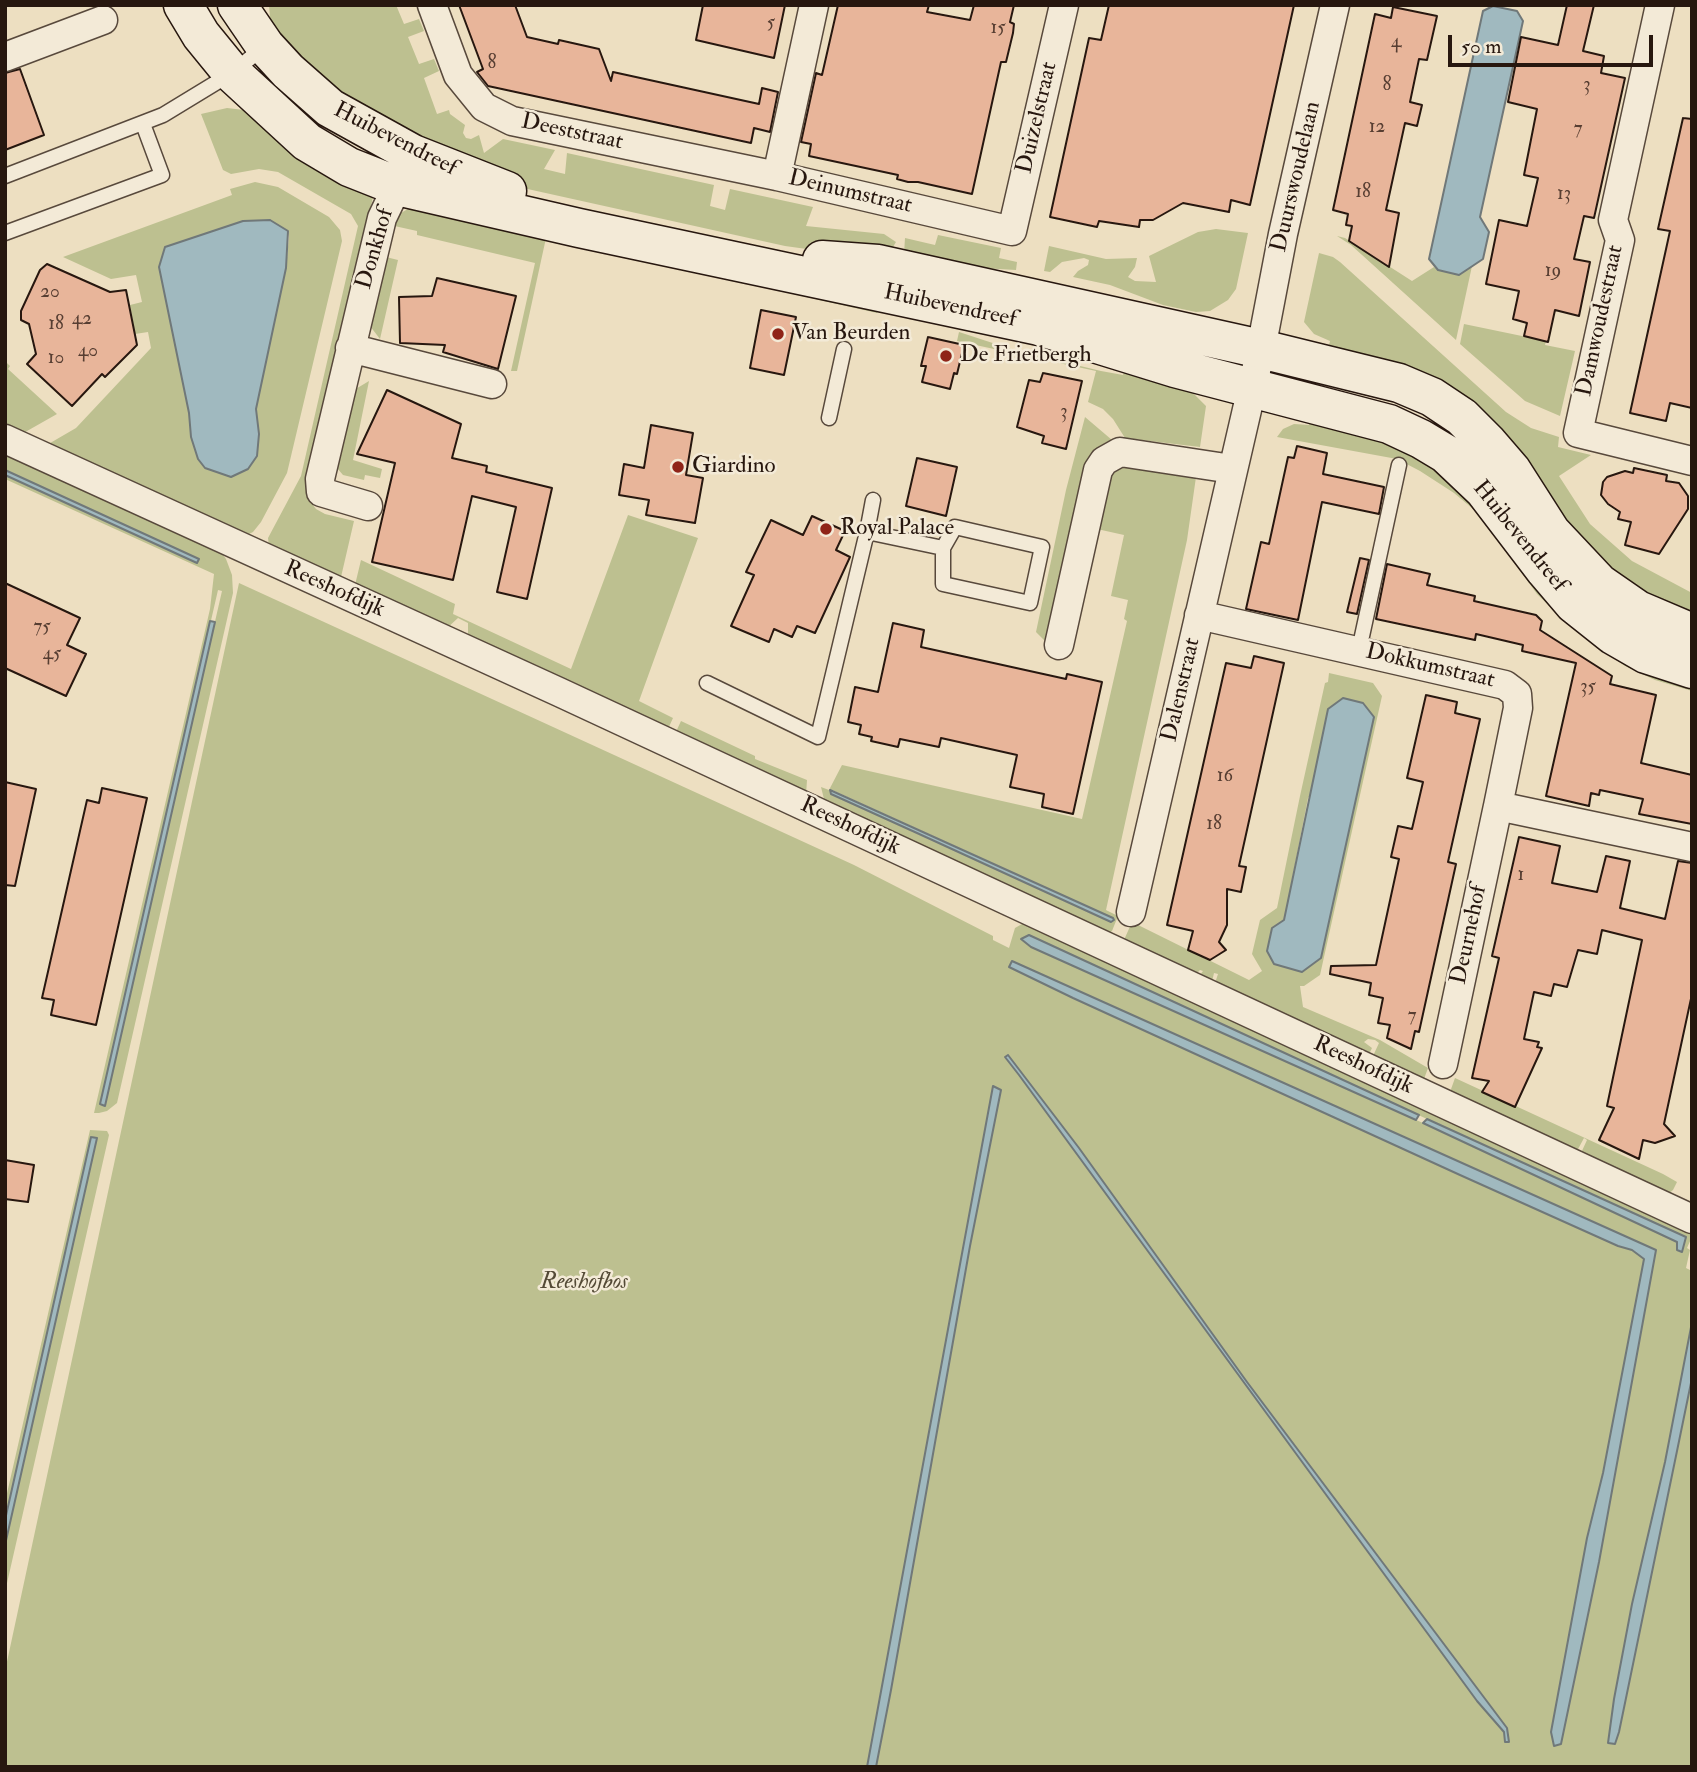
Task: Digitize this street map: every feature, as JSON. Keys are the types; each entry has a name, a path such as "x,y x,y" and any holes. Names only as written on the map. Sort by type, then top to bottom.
{"street":[{"name":"Huibevendreef","path":"183,5 201,35 232,73 307,142 349,167 405,170 494,187 579,210 769,251 823,260 878,264 1261,349 1399,383 1432,397 1461,417 1487,442 1512,471 1551,532 1599,583 1638,610 1692,633"},
{"name":"Huibevendreef","path":"237,5 265,46 288,71 405,170 579,228 1016,321 1088,340 1175,368 1389,424 1438,449 1484,489 1574,604 1613,635 1646,654 1692,669"},
{"name":"Deeststraat","path":"432,5 458,75 484,107 512,121 777,176"},
{"name":"Deinumstraat","path":"814,5 777,176 1012,230"},
{"name":"Duizelstraat","path":"1012,230 1065,5"},
{"name":"Duurswoudelaan","path":"1261,349 1283,234 1335,5"},
{"name":"Damwoudestraat","path":"1660,5 1613,220 1620,240 1578,433 1692,461"},
{"path":"5,57 103,20"},
{"name":"Donkhof","path":"368,506 321,492 320,479 382,218 405,170"},
{"path":"350,348 492,384"},
{"name":"Dalenstraat","path":"1131,912 1261,349"},
{"name":"Reeshofdijk","path":"5,439 546,686 1692,1219"},
{"path":"1059,645 1098,470 1104,461 1120,452 1232,468"},
{"name":"Dokkumstraat","path":"1199,615 1505,685 1517,694 1518,708 1498,806"},
{"path":"1498,806 1692,847"},
{"name":"Deurnehof","path":"1443,1064 1498,806"}],"lane":[{"path":"5,176 163,115 232,73 265,46"},
{"path":"5,233 162,175 143,124"},
{"path":"829,418 844,349"},
{"path":"1359,650 1399,465"},
{"path":"708,683 818,737 873,500"},
{"path":"955,527 1042,547 1030,603 943,584 943,548 955,527"},
{"path":"867,532 943,548"}],"green space":[{"path":"269,5 396,5 404,24 419,19 424,31 408,37 419,64 434,59 439,71 424,78 437,114 449,110 450,114 465,125 463,133 466,138 479,135 484,153 503,139 555,150 544,169 565,174 567,153 714,185 710,206 725,210 730,189 813,207 806,226 884,234 896,242 890,252 821,251 785,246 505,184 362,116 260,19 270,18"},
{"path":"227,108 244,110 373,197 307,489 309,500 316,509 354,521 341,577 269,546 268,538 301,476 358,226 351,214 278,172 259,169 231,174 223,170 201,114"},
{"path":"255,182 278,187 329,217 340,230 342,241 287,473 261,522 253,532 245,536 45,446 76,428 151,348 148,332 135,334 130,305 142,302 136,275 111,279 63,257 232,195 230,189","holes":["243,221 288,232 286,268 256,409 259,434 257,456 248,469 191,437 189,413 159,267 165,247"]},
{"path":"415,205 878,308 877,313 546,238 517,371 511,371 535,263 417,235 417,231 390,225 392,218"},
{"path":"1216,229 1248,233 1236,289 1228,300 1210,311 1196,312 1163,305 1110,285 1073,277 1088,265 1089,260 1084,258 1062,262 1050,272 1044,271 1049,246 1106,259 1137,258 1128,277 1135,281 1156,282 1149,256 1198,232"},
{"path":"938,235 1001,248 999,258 1017,262 1016,270 964,267 904,254 905,238 935,245"},
{"path":"1337,236 1345,238 1412,281 1434,267 1459,275 1472,266 1456,340 1351,245"},
{"path":"1319,253 1340,262 1506,412 1531,428 1559,437 1558,447 1591,455 1559,476 1590,524 1632,561 1692,593 1692,623 1623,590 1522,469 1327,354 1330,341 1314,334 1304,322"},
{"path":"382,256 398,260 380,339 370,326"},
{"path":"1464,324 1546,341 1545,345 1575,351 1560,416 1525,401 1460,344"},
{"path":"959,332 1014,350 1101,371 1123,375 1125,370 1193,393 1206,406 1200,447 1125,438 1103,409 1088,402 1096,371 957,341"},
{"path":"5,361 10,366 8,369 57,414 20,435 5,429"},
{"path":"369,381 353,460 382,469 380,478 365,475 364,480 343,475 337,468 354,390"},
{"path":"1313,413 1399,436 1692,679 1692,691 1655,680 1625,666 1572,628 1537,594 1479,514 1454,493 1420,471 1397,459 1277,437 1283,429 1294,424 1309,425"},
{"path":"1085,417 1112,440 1094,453 1065,568 1061,568 1045,641 1036,632 1066,490"},
{"path":"5,451 220,551 232,575 233,593 117,1103 107,1111 99,1113 94,1113 210,609 214,574 5,479 5,475 197,563 199,559 5,470","holes":["218,590 222,591 104,1105 100,1104"]},
{"path":"1117,466 1197,470 1187,540 1106,910 1118,916 1109,933 825,803 821,787 829,790 842,765 1082,819 1127,621 1124,619 1128,600 1111,596 1124,535 1097,529 1108,479","holes":["832,790 1113,918 1111,922 831,794"]},
{"path":"628,515 698,538 639,701 673,718 667,731 586,693 574,683 536,665 522,662 468,639 468,623 458,618 446,629 355,585 361,560 455,604 453,614 571,669"},
{"name":"Reeshofbos","path":"239,583 854,865 993,936 993,940 1009,948 1015,928 1029,920 1688,1226 1691,1239 1687,1248 1690,1250 1686,1268 1692,1271 1692,1767 5,1767 5,1671","holes":["1028,935 1685,1237 1677,1250 1677,1242 1423,1123 1031,947"]},
{"path":"1329,673 1373,683 1382,696 1320,975 1300,986 1303,1007 1380,1040 1428,1068 1424,1079 1373,1056 1379,1043 1375,1040 1368,1039 1364,1042 1372,1048 1369,1054 1215,983 1218,974 1214,973 1212,982 1199,976 1203,971 1200,970 1196,974 1124,940 1132,922 1249,980 1262,971 1252,954 1260,920 1277,908 1325,683 1328,682","holes":["1374,717 1321,958 1302,971 1272,928 1284,920 1308,798"]},
{"path":"681,721 755,756 755,759 807,780 806,795 675,734"},
{"path":"1455,1078 1663,1174 1677,1182 1668,1194 1581,1153 1587,1140 1584,1138 1577,1151 1450,1092"},
{"path":"90,1130 107,1131 109,1135 5,1592 5,1545 97,1138 91,1138 5,1520 5,1502"}],"water":[{"path":"1493,6 1517,11 1523,21 1480,217 1489,232 1483,259 1459,275 1438,270 1429,259 1483,11"},
{"path":"270,220 288,231 286,268 256,409 259,434 257,456 248,469 231,477 205,468 198,459 191,437 189,413 159,267 165,247 243,221"},
{"path":"5,470 199,559 197,563 5,475"},
{"path":"210,621 215,622 105,1106 100,1104"},
{"path":"1343,698 1363,703 1374,717 1321,958 1302,972 1274,964 1267,951 1272,928 1284,920 1328,709"},
{"path":"830,790 1114,920 1111,922 831,794"},
{"path":"1029,935 1419,1115 1416,1120 1031,947 1021,939"},
{"path":"1012,961 1656,1250 1599,1562 1561,1744 1554,1746 1551,1732 1587,1538 1603,1473 1644,1259 1632,1250 1460,1175 1073,998 1009,967"},
{"path":"1008,1055 1079,1148 1247,1382 1507,1728 1509,1742 1505,1742 1504,1732 1477,1701 1005,1057"},
{"path":"993,1086 1001,1090 970,1246 891,1690 876,1767 867,1767"},
{"path":"1427,1119 1686,1237 1682,1252 1677,1250 1677,1242 1423,1123"},
{"path":"91,1137 97,1138 5,1545 5,1520"},
{"path":"1692,1322 1692,1378 1619,1732 1615,1744 1608,1743 1632,1604 1665,1462"}],"building":[{"path":"459,5 515,5 527,37 558,44 559,40 599,49 611,81 613,72 759,104 762,88 778,92 770,132 754,128 751,143 488,86 477,72 483,69"},
{"path":"703,5 785,5 774,58 696,40"},
{"path":"838,5 929,5 927,12 970,20 974,5 1014,5 1010,22 1014,24 1013,33 1006,62 1001,62 972,194 908,182 897,179 898,175 809,156 811,144 801,142 816,73 822,75"},
{"path":"1109,5 1294,5 1250,205 1231,200 1229,212 1183,203 1153,220 1140,220 1139,227 1099,221 1097,227 1050,217 1089,38 1101,40"},
{"path":"1567,5 1594,5 1583,51 1604,56 1601,73 1625,78 1594,218 1584,216 1574,259 1590,262 1579,316 1555,310 1548,342 1524,336 1527,323 1513,319 1519,291 1486,284 1499,220 1527,226 1538,178 1524,175 1537,109 1508,102 1521,37 1558,45"},
{"path":"1393,7 1437,16 1427,60 1419,59 1410,102 1422,105 1417,126 1405,123 1386,210 1399,213 1389,267 1349,241 1352,226 1346,225 1348,214 1333,210 1375,14 1391,18"},
{"path":"20,69 44,135 5,150 5,73"},
{"path":"1683,118 1692,119 1692,408 1670,403 1666,421 1630,413 1670,231 1658,229"},
{"path":"47,264 110,292 126,290 137,345 105,377 102,374 72,406 27,364 36,354 29,324 21,320 21,311 40,270"},
{"path":"437,278 516,296 498,369 443,352 445,345 400,343 399,297 432,296"},
{"path":"761,310 796,317 784,375 750,368"},
{"path":"928,337 964,345 957,374 954,373 950,389 922,382 926,366 921,366"},
{"path":"1043,373 1082,381 1066,449 1042,443 1044,436 1017,427 1029,380 1040,382"},
{"path":"387,390 461,424 452,458 487,466 486,472 552,488 527,599 497,592 516,507 472,496 453,580 372,562 395,463 357,454"},
{"path":"651,425 693,433 686,475 703,478 695,523 646,515 649,500 619,495 624,464 644,468"},
{"path":"1297,446 1327,453 1323,474 1384,487 1379,514 1322,502 1298,620 1246,609 1261,542 1269,544 1288,457 1294,458"},
{"path":"917,458 957,467 946,516 906,506"},
{"path":"1634,468 1667,475 1666,481 1679,483 1688,496 1688,509 1659,554 1625,545 1631,522 1618,519 1620,512 1601,495 1603,482 1607,477 1625,471 1633,473"},
{"path":"812,516 845,531 836,550 850,557 815,633 797,626 792,637 774,629 769,642 731,626 754,575 746,572 771,520 803,535"},
{"path":"1360,558 1369,560 1357,614 1347,612"},
{"path":"1387,564 1430,574 1427,585 1475,596 1474,601 1536,615 1542,621 1540,630 1612,676 1610,684 1656,695 1641,763 1692,775 1692,824 1639,814 1643,799 1600,790 1599,795 1591,793 1589,806 1546,796 1576,663 1522,651 1523,645 1476,634 1475,640 1376,619"},
{"path":"5,583 80,618 67,645 86,654 66,696 5,668"},
{"path":"893,623 924,630 921,647 1066,679 1067,674 1102,682 1073,814 1042,807 1044,794 1010,787 1017,755 941,738 939,747 900,739 898,747 871,741 872,737 859,734 861,725 848,722 855,687 878,692"},
{"path":"1254,656 1284,663 1239,866 1246,867 1241,892 1227,889 1227,925 1219,942 1226,950 1210,960 1188,950 1193,931 1167,925 1226,663 1251,668"},
{"path":"1426,695 1457,702 1455,713 1480,719 1448,862 1456,864 1419,1032 1415,1031 1411,1049 1387,1038 1390,1025 1378,1023 1383,998 1369,995 1371,983 1330,974 1331,966 1376,965 1399,859 1391,857 1398,826 1412,829 1423,782 1407,778"},
{"path":"5,782 36,789 15,886 5,885"},
{"path":"102,788 147,798 96,1025 51,1015 54,1000 42,998 87,800 99,803"},
{"path":"1519,837 1560,846 1552,883 1597,892 1606,856 1630,861 1620,908 1665,919 1678,861 1692,863 1692,994 1664,1124 1675,1136 1655,1143 1643,1140 1639,1159 1599,1140 1614,1108 1607,1106 1642,940 1602,930 1597,954 1578,950 1567,987 1554,984 1551,996 1534,992 1524,1039 1539,1042 1537,1047 1542,1048 1515,1107 1482,1092 1489,1081 1472,1078 1499,958 1492,956"},
{"path":"5,1160 34,1165 28,1202 5,1199"}],"place":[{"name":"Van Beurden","path":"778,334"},
{"name":"De Frietbergh","path":"946,356"},
{"name":"Giardino","path":"678,467"},
{"name":"Royal Palace","path":"826,529"}]}
